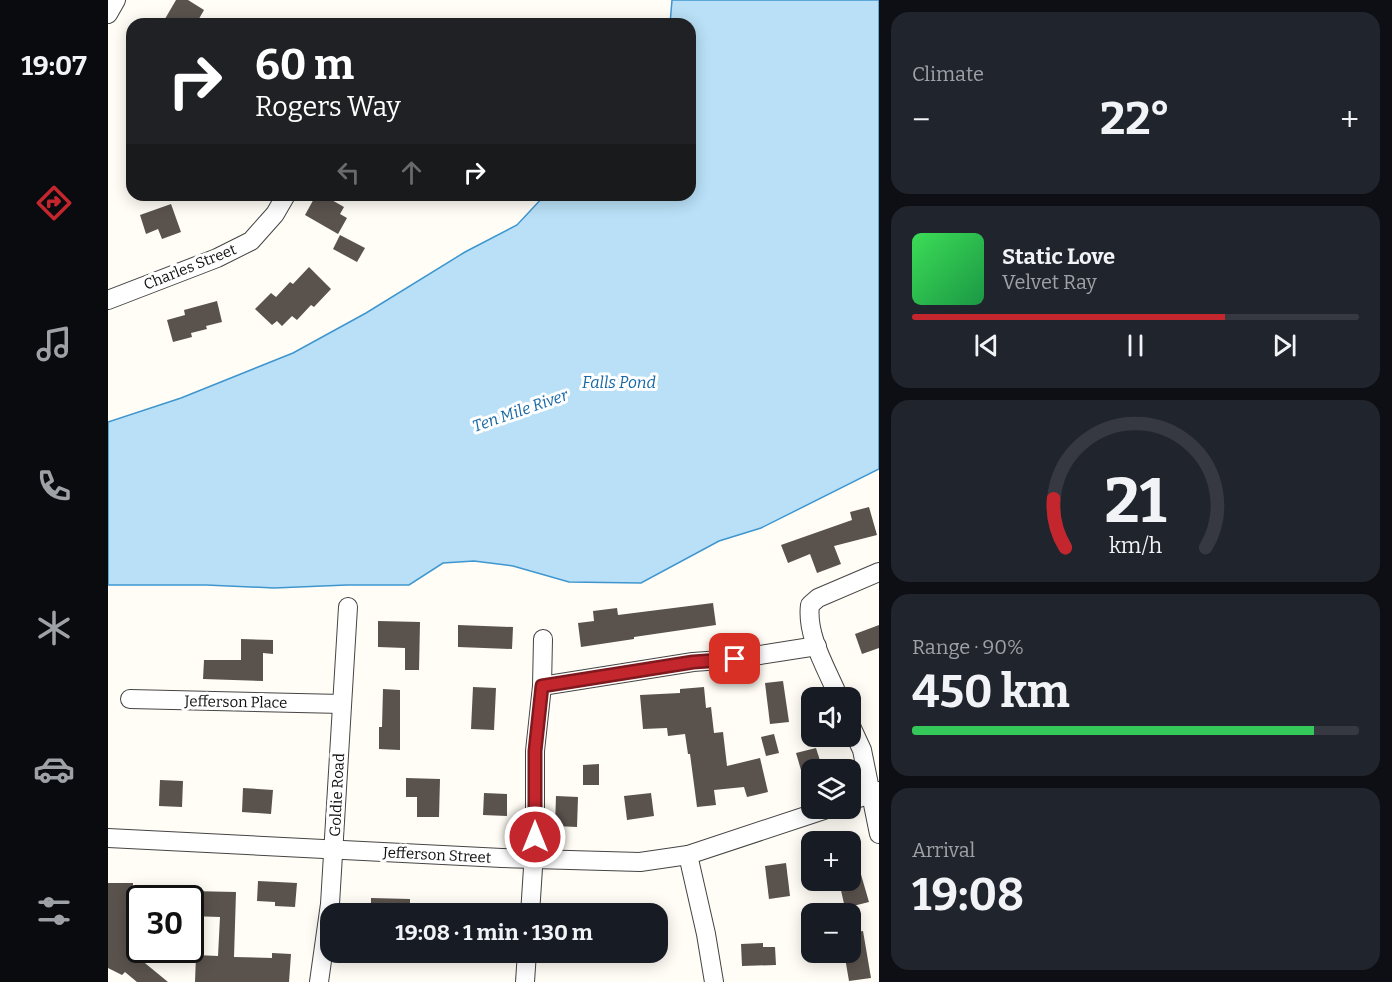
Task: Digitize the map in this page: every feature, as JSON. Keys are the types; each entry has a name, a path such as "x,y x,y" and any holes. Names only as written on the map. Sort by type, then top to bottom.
{"street":[{"path":"108,14 116,0"},
{"name":"Charles Street","path":"108,300 217,258 251,241 275,214 283,201"},
{"path":"834,687 817,646 809,618 810,605 818,598 879,572"},
{"name":"Goldie Road","path":"319,982 330,904 348,608"},
{"path":"531,903 534,859 535,751 542,686 543,639"},
{"path":"542,686 693,662 735,659 817,646"},
{"name":"Jefferson Place","path":"130,699 342,704"},
{"path":"861,747 874,793 879,834"},
{"name":"Jefferson Street","path":"108,838 334,850 640,862 688,855 801,818"},
{"path":"688,855 714,982"},
{"path":"525,982 526,963"}],"water":[{"name":"Falls Pond","path":"672,0 879,0 879,469 761,528 719,541 641,583 569,582 513,566 474,561 443,563 409,585 274,588 108,585 108,422 181,398 293,353 366,313 465,252 517,225 539,201 696,201 696,18 670,18"}],"building":[{"path":"176,0 188,0 204,10 199,18 166,18"},
{"path":"313,201 334,201 344,207 340,214 347,218 338,234 305,215"},
{"path":"171,204 181,232 162,239 158,229 146,234 140,215"},
{"path":"340,235 365,248 357,262 333,249"},
{"path":"309,267 331,289 314,307 311,305 297,320 292,316 282,326 277,321 272,325 255,309 271,293 276,297 290,282 293,284"},
{"path":"217,301 222,322 191,333 192,337 173,342 167,320 185,315 184,310"},
{"path":"869,507 877,535 834,546 841,564 817,573 810,554 788,563 781,545 852,520 850,512"},
{"path":"713,603 716,625 581,647 578,623 594,621 593,611 617,608 618,615"},
{"path":"378,621 420,622 419,670 405,670 405,648 378,647"},
{"path":"458,625 513,627 512,649 458,647"},
{"path":"879,625 879,648 862,654 855,634"},
{"path":"241,639 273,640 273,654 263,653 263,681 203,679 204,660 241,660"},
{"path":"783,681 789,722 770,724 765,683"},
{"path":"473,687 496,688 494,730 471,729"},
{"path":"704,687 706,708 711,707 714,733 723,732 727,766 760,758 768,792 747,797 744,787 714,790 716,805 697,807 685,734 668,736 667,728 643,729 640,695 680,693 680,689"},
{"path":"383,689 400,690 400,750 379,749"},
{"path":"774,734 779,753 766,756 761,737"},
{"path":"816,748 820,759 801,759 801,770 796,753"},
{"path":"599,764 599,785 583,785 583,765"},
{"path":"406,778 440,779 439,817 417,817 417,797 406,797"},
{"path":"160,780 183,781 182,807 159,806"},
{"path":"243,788 273,790 271,814 242,812"},
{"path":"484,793 507,794 507,816 483,815"},
{"path":"651,793 654,816 627,820 624,796"},
{"path":"556,796 578,797 577,827 555,826"},
{"path":"786,863 790,896 769,899 765,866"},
{"path":"861,875 869,902 844,903 841,891 861,891"},
{"path":"258,881 297,883 295,907 275,906 275,902 257,901"},
{"path":"108,883 133,883 133,885 126,885 126,963 145,963 168,982 137,982 125,972 122,975 108,968"},
{"path":"204,891 236,892 234,957 272,958 272,953 291,954 289,982 195,982 196,963 204,963 204,955 218,956 220,917 204,916"},
{"path":"371,898 410,899 410,903 371,903"},
{"path":"861,931 863,931 871,978 849,981 846,963 861,963"},
{"path":"763,943 763,947 775,947 776,965 742,966 741,944"}],"route":[{"path":"535,837 535,751 542,686 693,662 735,659"}],"water label":[{"name":"Ten Mile River","path":"520,410"}]}
